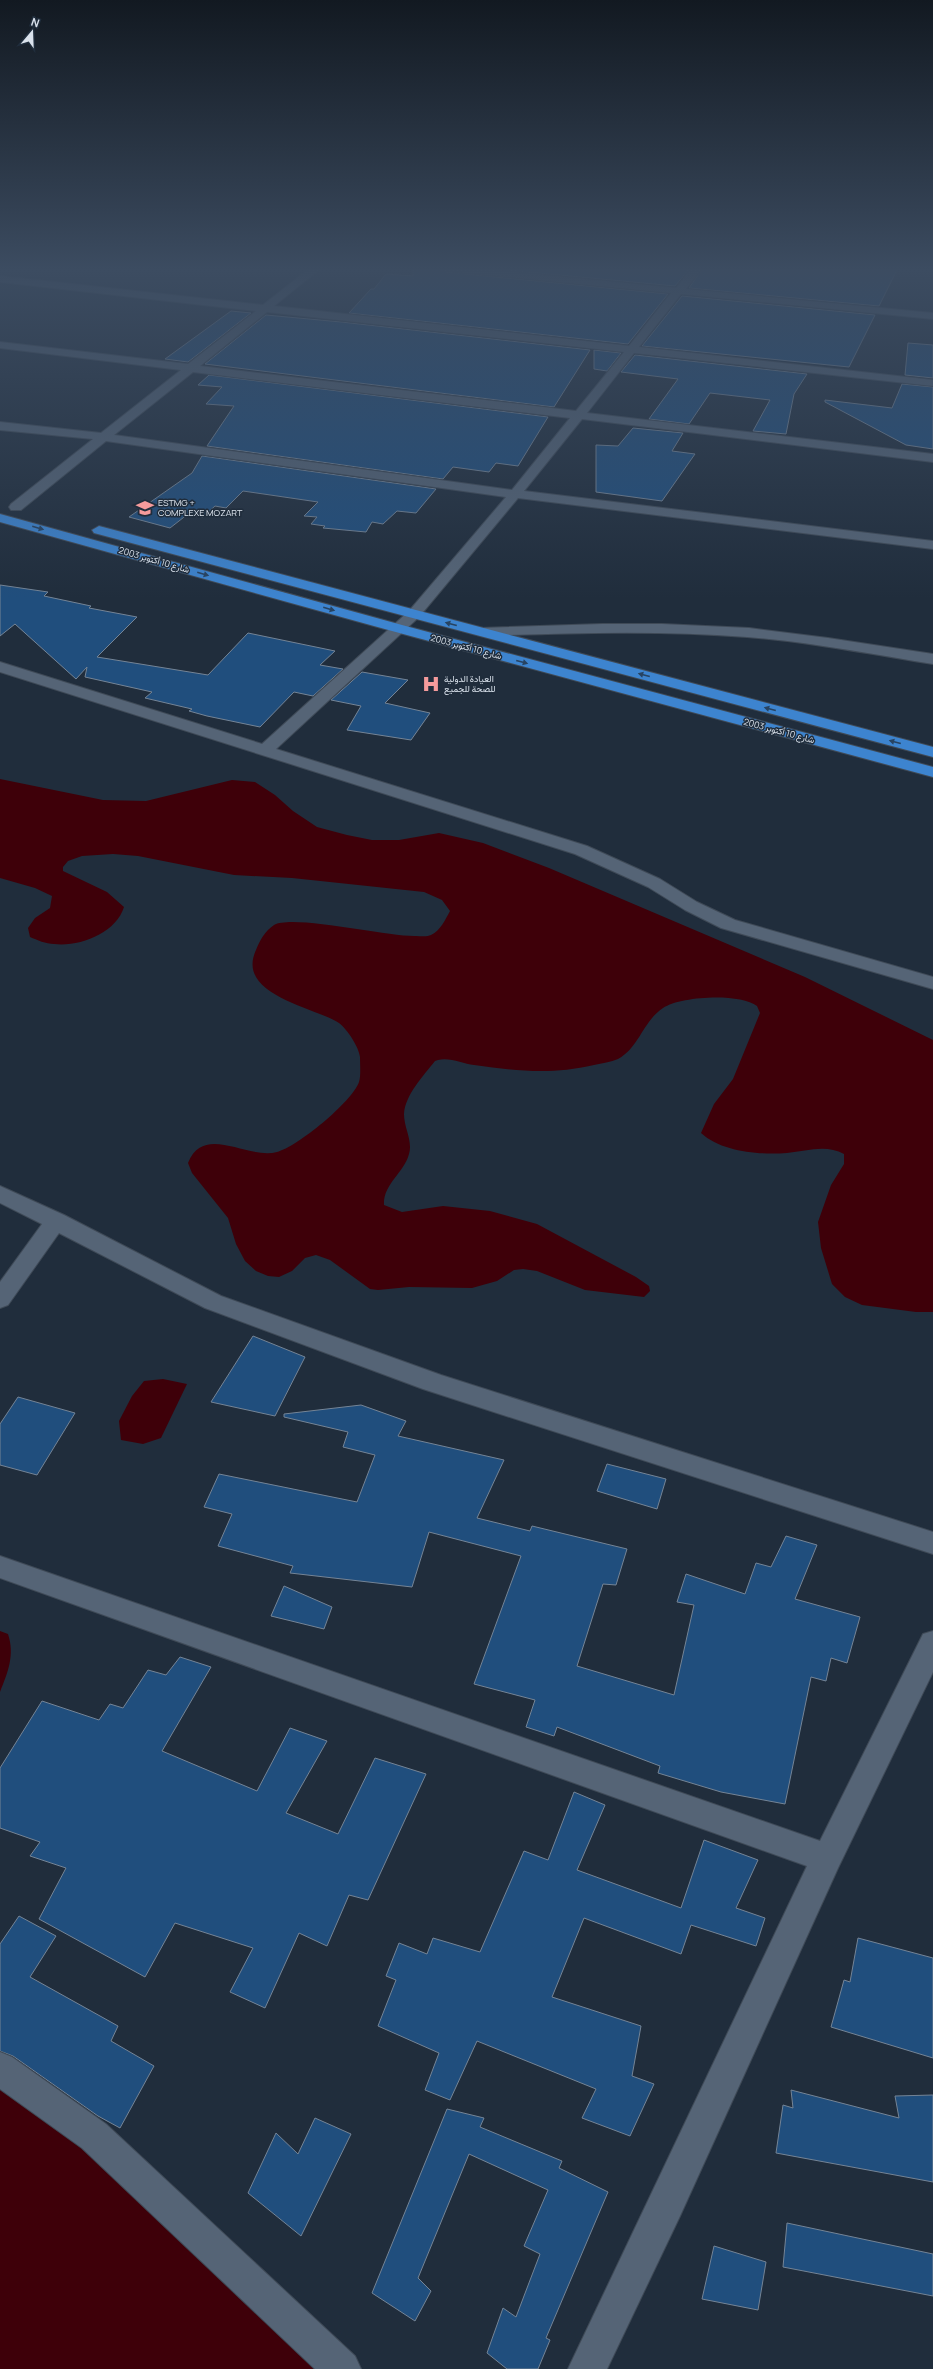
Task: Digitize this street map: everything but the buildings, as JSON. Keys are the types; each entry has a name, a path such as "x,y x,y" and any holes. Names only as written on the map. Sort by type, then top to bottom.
{"highway":[{"path":"0,503 31,511"},
{"name":"شارع 10 أكتوبر 2003","path":"0,518 397,628 933,772"},
{"name":"شارع 10 أكتوبر 2003","path":"85,526 933,752"}],"street":[{"path":"16,507 176,379"},
{"path":"267,379 933,458"},
{"path":"264,751 414,614 515,494 609,379"},
{"path":"892,379 933,383"},
{"path":"0,426 104,437 515,494 933,545"},
{"path":"481,632 605,628 723,631 769,635 933,659"},
{"path":"0,667 581,850 654,883 691,906 728,924 933,983"},
{"path":"0,1194 56,1221 213,1302 432,1382 933,1543"},
{"path":"0,1299 56,1221"},
{"path":"0,1567 827,1858"},
{"path":"587,2369 667,2203 827,1858 933,1643"},
{"path":"0,2069 94,2136 342,2369"}],"shaded area":[{"path":"0,779 103,800 146,801 232,780 255,782 275,795 293,811 317,827 372,840 399,840 439,833 483,843 549,868 805,977 933,1040 933,1312 916,1312 862,1305 845,1297 832,1284 821,1248 818,1222 831,1185 844,1164 844,1154 830,1149 787,1153 753,1153 719,1144 701,1133 714,1104 733,1079 760,1013 757,1006 749,1002 725,998 683,1001 663,1008 650,1020 631,1048 625,1054 618,1059 606,1062 563,1070 534,1071 474,1065 447,1059 435,1061 411,1093 405,1107 404,1119 410,1144 409,1154 403,1167 387,1191 384,1205 402,1212 443,1206 490,1211 537,1224 636,1277 649,1286 650,1291 644,1297 585,1290 537,1271 523,1269 514,1270 497,1281 472,1288 409,1287 378,1290 370,1289 330,1260 316,1255 305,1258 292,1271 279,1277 268,1276 256,1271 245,1261 236,1244 228,1218 192,1173 188,1163 195,1151 204,1146 215,1144 265,1153 277,1152 286,1148 310,1133 335,1112 354,1091 360,1077 359,1053 346,1029 328,1017 297,1005 267,989 257,978 253,965 256,950 261,939 274,925 284,922 300,922 403,935 428,936 440,928 450,911 442,900 424,892 292,878 234,875 138,856 113,854 82,856 68,861 63,867 63,871 107,892 124,907 120,916 113,924 96,936 75,943 45,943 30,937 28,928 35,918 50,908 52,896 35,888 0,878"},
{"path":"163,1379 187,1384 161,1438 143,1444 121,1440 119,1421 132,1396 144,1381"},
{"path":"0,1631 8,1634 11,1656 8,1670 0,1692"},
{"path":"0,2080 96,2152 322,2369 0,2369"}],"place":[{"name":"ESTMG + COMPLEXE MOZART","path":"145,508"},
{"name":"العيادة الدولية للصحة للجميع","path":"431,684"}]}
